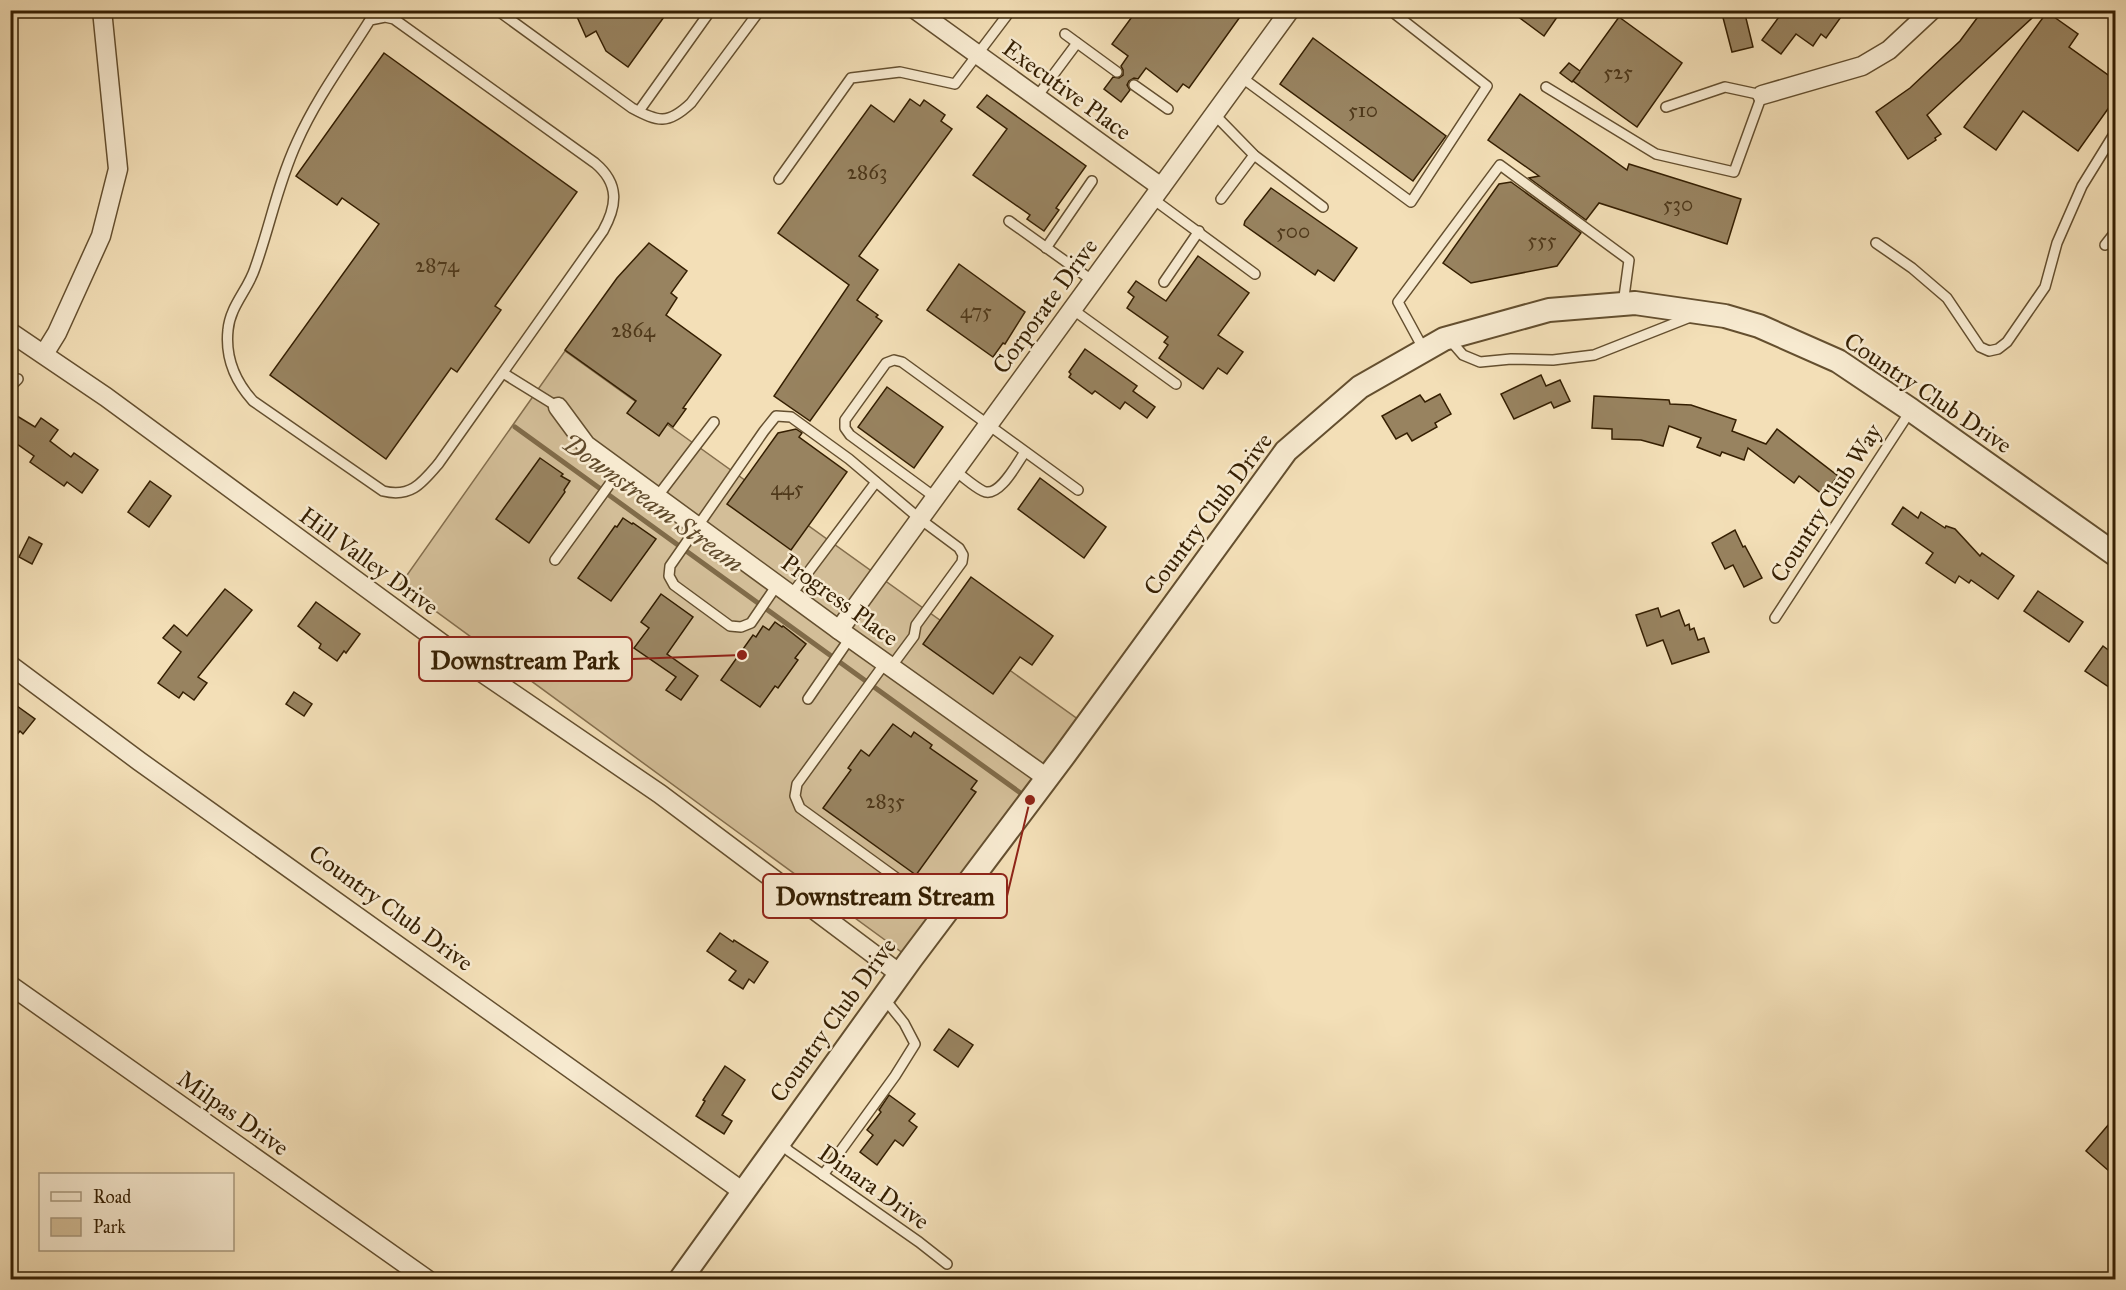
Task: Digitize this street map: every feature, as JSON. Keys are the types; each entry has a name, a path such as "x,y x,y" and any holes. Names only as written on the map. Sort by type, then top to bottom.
{"street":[{"path":"44,354 56,334 101,236 118,169 102,10"},
{"name":"Executive Place","path":"916,10 1036,98 1157,193"},
{"name":"Corporate Drive","path":"845,634 920,519 1290,10"},
{"path":"1762,95 1862,66 1889,50 1932,10"},
{"name":"Country Club Drive","path":"680,1280 883,997 1047,778 1286,451 1360,387 1424,350 1449,338 1550,310 1635,303 1725,316 1759,326 1838,360 2115,555"},
{"name":"Hill Valley Drive","path":"10,332 106,397 456,654 660,794 900,974"},
{"name":"Progress Place","path":"558,407 586,445 1047,778"},
{"name":"Country Club Drive","path":"10,665 149,768 742,1191"},
{"name":"Milpas Drive","path":"10,985 425,1279"}],"lane":[{"path":"497,10 639,111 665,120 680,113 691,103 760,10"},
{"path":"639,111 711,10"},
{"path":"779,179 851,78 900,72 955,84 1011,10"},
{"path":"1241,77 1411,202 1487,86 1390,10"},
{"path":"385,17 394,19 596,163 608,176 614,196 614,206 603,231 503,373 428,476 414,489 394,494 383,491 253,401 242,389 233,372 228,354 228,330 232,309 255,271 284,172 310,116 370,20 385,17"},
{"path":"1065,34 1117,72"},
{"path":"1036,98 1077,43"},
{"path":"1134,85 1168,109"},
{"path":"1546,87 1656,154 1734,172 1762,95 1725,87 1666,107"},
{"path":"1214,114 1254,156 1323,207"},
{"path":"1876,243 1912,268 1947,298 1980,347 1989,351 1998,349 2007,342 2045,287 2057,243 2082,186 2115,131"},
{"path":"1221,199 1254,156"},
{"path":"1424,350 1398,302 1500,165 1629,260 1623,304"},
{"path":"1046,248 1092,181"},
{"path":"1157,193 1199,231 1255,274"},
{"path":"1008,221 1093,281"},
{"path":"1164,282 1199,231"},
{"path":"2105,245 2115,231"},
{"path":"1072,309 1176,384"},
{"path":"1449,338 1463,355 1480,362 1511,359 1552,360 1594,355 1701,313"},
{"path":"936,498 850,435 845,428 845,420 886,363 894,360 902,362 1078,490"},
{"path":"503,373 558,407"},
{"path":"10,387 18,379"},
{"name":"Country Club Way","path":"1774,618 1911,410"},
{"path":"876,482 784,590 751,623 741,627 730,626 674,585 669,576 670,566 776,416 791,417 876,482 920,519 959,548 963,555 962,562 916,625 914,636 888,665 797,784 795,796 800,808 902,882"},
{"path":"657,497 714,422"},
{"path":"955,471 984,492 991,492 998,489 1025,452"},
{"path":"555,560 620,470"},
{"path":"808,699 845,634"},
{"path":"823,1175 895,1076 915,1044 904,1023 883,997"},
{"name":"Dinara Drive","path":"779,1141 789,1151 919,1242 946,1264"}],"green space":[{"path":"565,351 1086,725 911,959 400,585"}],"building":[{"path":"574,10 669,10 628,67 606,51 596,31 586,37"},
{"path":"1137,10 1245,10 1189,88 1183,84 1177,92 1146,68 1138,79 1134,78 1129,81 1127,85 1130,90 1121,102 1104,89 1113,77 1119,78 1123,75 1121,66 1128,56 1112,44"},
{"path":"1509,10 1562,10 1544,36"},
{"path":"1721,10 1744,10 1753,47 1732,52"},
{"path":"1784,10 1832,10 1841,17 1826,38 1821,34 1813,46 1796,34 1781,54 1762,40"},
{"path":"1983,10 2021,10 2032,18 1927,115 1941,134 1908,159 1876,112 1910,88 1960,41"},
{"path":"2047,12 2078,34 2069,47 2115,80 2115,99 2078,151 2023,111 1996,150 1964,127"},
{"path":"1619,17 1682,63 1637,127 1573,81 1580,72 1572,82 1560,73 1569,63 1580,71"},
{"path":"1313,38 1446,136 1413,181 1280,84"},
{"path":"384,53 577,192 495,306 501,310 457,372 451,368 386,459 270,375 379,224 342,198 337,205 296,176"},
{"path":"1520,94 1627,170 1629,164 1741,199 1727,244 1599,203 1586,220 1529,178 1539,176 1488,140"},
{"path":"987,95 1086,166 1056,208 1059,210 1044,231 1027,219 1030,215 973,175 1007,129 977,107"},
{"path":"910,99 920,106 924,100 945,115 941,121 952,129 859,256 878,270 857,300 878,315 876,317 882,321 810,421 774,396 849,285 778,233 871,105 894,122"},
{"path":"1511,182 1581,233 1557,266 1471,283 1443,263 1499,184"},
{"path":"1271,188 1357,248 1334,281 1318,270 1315,275 1244,225"},
{"path":"649,243 687,271 671,293 677,298 666,315 721,355 683,408 686,409 673,427 668,423 659,436 627,413 636,401 565,350 617,278"},
{"path":"1198,256 1249,293 1218,335 1243,352 1227,374 1218,368 1203,389 1159,358 1168,345 1164,342 1168,337 1127,308 1134,297 1128,292 1136,281 1166,301"},
{"path":"959,264 1025,312 1005,344 1003,343 993,357 927,310"},
{"path":"1085,349 1137,386 1133,391 1155,407 1147,418 1125,402 1120,409 1095,391 1092,394 1069,377 1071,374 1069,372"},
{"path":"1541,375 1546,386 1560,380 1570,401 1554,408 1551,402 1514,419 1501,394"},
{"path":"887,387 943,427 914,468 858,427"},
{"path":"1440,394 1451,414 1435,423 1437,427 1412,441 1407,433 1396,439 1382,416 1420,395 1425,402"},
{"path":"1594,396 1669,400 1670,404 1691,405 1736,420 1732,431 1766,444 1777,429 1838,476 1823,495 1799,476 1794,483 1748,448 1744,460 1722,452 1720,456 1697,447 1701,438 1669,426 1663,446 1641,440 1612,439 1612,429 1592,428"},
{"path":"17,416 35,427 41,418 58,430 50,441 71,457 74,453 98,470 82,493 67,482 64,486 30,462 34,456 10,439 10,426"},
{"path":"796,429 802,433 799,437 847,472 791,550 727,504 778,433"},
{"path":"540,458 570,481 565,492 529,543 496,519"},
{"path":"1040,478 1106,527 1084,558 1018,509"},
{"path":"150,481 171,496 149,527 128,512"},
{"path":"1903,507 1918,518 1921,512 1945,528 1946,526 1955,529 1980,556 1982,553 2014,576 1998,599 1971,580 1969,583 1959,576 1955,583 1926,563 1933,553 1892,524"},
{"path":"623,518 656,539 611,601 578,578"},
{"path":"1735,530 1762,578 1744,587 1733,565 1725,569 1712,543"},
{"path":"29,537 42,544 32,564 19,557"},
{"path":"971,577 1053,636 1032,665 1020,657 993,694 923,644"},
{"path":"225,589 252,610 198,677 207,683 194,700 183,692 179,698 158,683 181,652 163,638 174,625 187,636"},
{"path":"2038,591 2083,622 2069,642 2024,611"},
{"path":"661,594 693,617 667,654 698,676 681,700 666,690 676,677 634,648 649,628 641,622"},
{"path":"316,602 360,634 337,661 319,648 321,644 298,626"},
{"path":"1658,608 1661,617 1679,610 1685,626 1689,624 1690,630 1694,628 1698,640 1704,638 1709,652 1672,664 1663,640 1647,646 1636,615"},
{"path":"775,622 806,644 795,658 798,660 778,688 775,686 760,707 721,680 753,635 756,637 763,626 769,630"},
{"path":"2103,646 2115,655 2115,691 2085,671"},
{"path":"294,692 312,704 304,716 286,704"},
{"path":"10,701 35,719 23,734 20,731 10,743"},
{"path":"893,724 911,737 914,732 932,745 930,748 977,781 971,789 976,792 916,875 823,808 851,770 848,768 861,750 869,756"},
{"path":"720,933 768,962 754,983 749,979 743,989 729,980 736,971 707,951"},
{"path":"949,1029 973,1045 958,1067 934,1050"},
{"path":"725,1066 745,1080 722,1115 732,1121 724,1134 696,1116 705,1101 703,1100"},
{"path":"889,1095 915,1114 909,1121 917,1127 903,1146 895,1140 877,1165 860,1152 873,1135 867,1130 881,1112 879,1110"},
{"path":"2115,1117 2115,1164 2109,1171 2086,1151"}],"waterway":[{"name":"Downstream Stream","path":"515,427 1026,797"}],"place":[{"name":"Downstream Park","path":"742,655"},
{"name":"Downstream Stream","path":"1030,800"}]}
